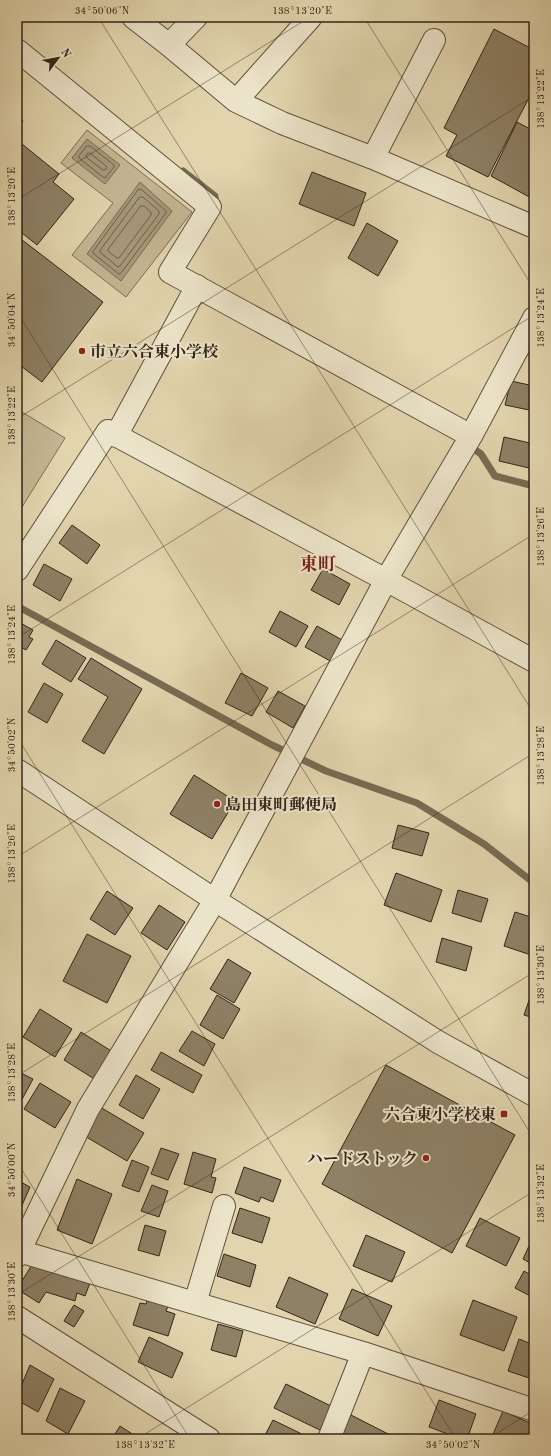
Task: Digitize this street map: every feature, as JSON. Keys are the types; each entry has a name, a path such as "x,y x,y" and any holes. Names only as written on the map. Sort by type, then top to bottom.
{"street":[{"path":"133,17 236,101 282,124 373,158 534,227"},
{"path":"169,45 196,17"},
{"path":"236,101 311,17"},
{"path":"373,158 434,40"},
{"path":"17,50 210,207 170,272 472,436"},
{"path":"116,436 197,286"},
{"path":"531,328 472,436 386,580 215,900 88,1109 18,1253 195,1303 363,1353 534,1410"},
{"path":"17,570 108,431 534,661"},
{"path":"17,770 215,900 438,1042 534,1095"},
{"path":"195,1303 224,1206"},
{"path":"17,1317 209,1439"},
{"path":"329,1439 363,1353"}],"shaded area":[{"path":"87,130 192,212 126,297 72,255 113,203 61,163"},
{"path":"17,409 65,438 17,515"}],"water":[{"path":"87,139 120,165 105,184 72,158"},
{"path":"140,182 172,211 121,281 87,254"}],"building":[{"path":"494,29 534,50 534,88 488,177 446,156 457,135 444,128"},
{"path":"17,116 23,121 17,129"},
{"path":"517,122 534,131 533,199 491,176"},
{"path":"17,140 59,174 53,182 74,199 37,245 17,229"},
{"path":"312,172 366,193 354,226 299,204"},
{"path":"367,223 398,241 378,276 348,258"},
{"path":"17,236 103,302 42,382 17,363"},
{"path":"511,381 534,386 534,411 505,405"},
{"path":"504,437 534,444 529,468 499,461"},
{"path":"72,525 100,545 87,564 59,543"},
{"path":"44,564 72,579 60,601 33,585"},
{"path":"323,569 350,584 339,605 311,590"},
{"path":"280,611 308,626 296,647 269,632"},
{"path":"17,621 33,630 29,637 33,639 26,650 17,645"},
{"path":"317,626 344,641 332,662 305,647"},
{"path":"56,640 86,658 71,682 42,664"},
{"path":"91,658 142,689 104,754 82,741 108,697 78,679"},
{"path":"241,673 268,688 252,716 225,703"},
{"path":"44,683 63,694 47,723 28,712"},
{"path":"278,691 305,706 293,728 266,712"},
{"path":"194,775 235,801 212,839 170,814"},
{"path":"398,825 429,833 422,856 392,848"},
{"path":"396,873 442,890 431,922 384,905"},
{"path":"458,890 488,899 481,922 452,913"},
{"path":"107,891 133,908 115,935 90,919"},
{"path":"159,905 185,922 167,950 141,933"},
{"path":"515,912 534,918 534,956 504,946"},
{"path":"87,934 131,956 107,1003 63,981"},
{"path":"442,938 472,947 466,971 436,962"},
{"path":"228,959 251,973 234,1003 210,989"},
{"path":"534,986 534,1018 524,1015"},
{"path":"217,995 240,1009 223,1039 200,1025"},
{"path":"40,1009 72,1029 55,1057 23,1037"},
{"path":"192,1031 215,1044 204,1066 179,1051"},
{"path":"81,1032 113,1052 96,1080 64,1060"},
{"path":"161,1052 202,1075 193,1093 151,1070"},
{"path":"386,1065 515,1135 452,1253 322,1184"},
{"path":"17,1071 33,1079 19,1105 17,1103"},
{"path":"136,1075 160,1089 143,1119 119,1105"},
{"path":"40,1083 71,1102 55,1128 24,1109"},
{"path":"100,1107 144,1133 127,1161 83,1135"},
{"path":"161,1148 179,1154 168,1180 151,1174"},
{"path":"193,1152 216,1159 211,1177 216,1178 212,1193 184,1184"},
{"path":"132,1160 149,1167 139,1192 122,1186"},
{"path":"244,1167 281,1180 273,1202 261,1197 259,1202 235,1193"},
{"path":"77,1179 112,1194 92,1244 57,1230"},
{"path":"17,1180 30,1187 20,1210 17,1209"},
{"path":"152,1185 168,1191 159,1217 141,1211"},
{"path":"240,1208 270,1218 262,1243 232,1233"},
{"path":"480,1218 520,1238 506,1266 466,1246"},
{"path":"145,1225 166,1231 159,1256 138,1250"},
{"path":"366,1235 405,1252 392,1282 353,1266"},
{"path":"534,1235 534,1265 523,1259"},
{"path":"224,1254 256,1265 250,1287 217,1276"},
{"path":"32,1261 90,1283 85,1296 77,1293 75,1301 46,1292 39,1303 17,1289 30,1268"},
{"path":"524,1271 534,1277 534,1298 515,1288"},
{"path":"289,1277 328,1294 315,1324 276,1307"},
{"path":"352,1289 392,1306 378,1336 339,1319"},
{"path":"148,1297 169,1304 166,1311 175,1314 168,1336 133,1325 140,1303 146,1304"},
{"path":"473,1300 517,1317 504,1351 460,1335"},
{"path":"74,1305 84,1311 74,1327 64,1321"},
{"path":"218,1324 243,1331 236,1357 211,1350"},
{"path":"149,1337 183,1353 172,1378 138,1362"},
{"path":"519,1339 534,1345 534,1374 532,1379 508,1371"},
{"path":"17,1358 21,1360 17,1368"},
{"path":"30,1365 54,1379 38,1412 17,1400 17,1396"},
{"path":"286,1384 333,1407 322,1431 274,1408"},
{"path":"60,1388 85,1401 68,1434 46,1421"},
{"path":"439,1400 476,1414 467,1439 461,1439 429,1427"},
{"path":"503,1411 534,1425 534,1439 491,1439"},
{"path":"351,1415 398,1439 339,1439"},
{"path":"273,1420 312,1439 263,1439"},
{"path":"120,1426 140,1439 112,1439"}],"waterway":[{"path":"183,171 215,196 216,207"},
{"path":"468,445 481,454 495,476 534,486"},
{"path":"17,606 272,745 326,771 417,803 484,844 534,883"}],"place":[{"name":"市立六合東小学校","path":"82,351"},
{"name":"島田東町郵便局","path":"217,804"},
{"name":"六合東小学校東","path":"504,1114"},
{"name":"ハードストック","path":"426,1158"}],"district":[{"name":"東町","path":"318,564"}]}
